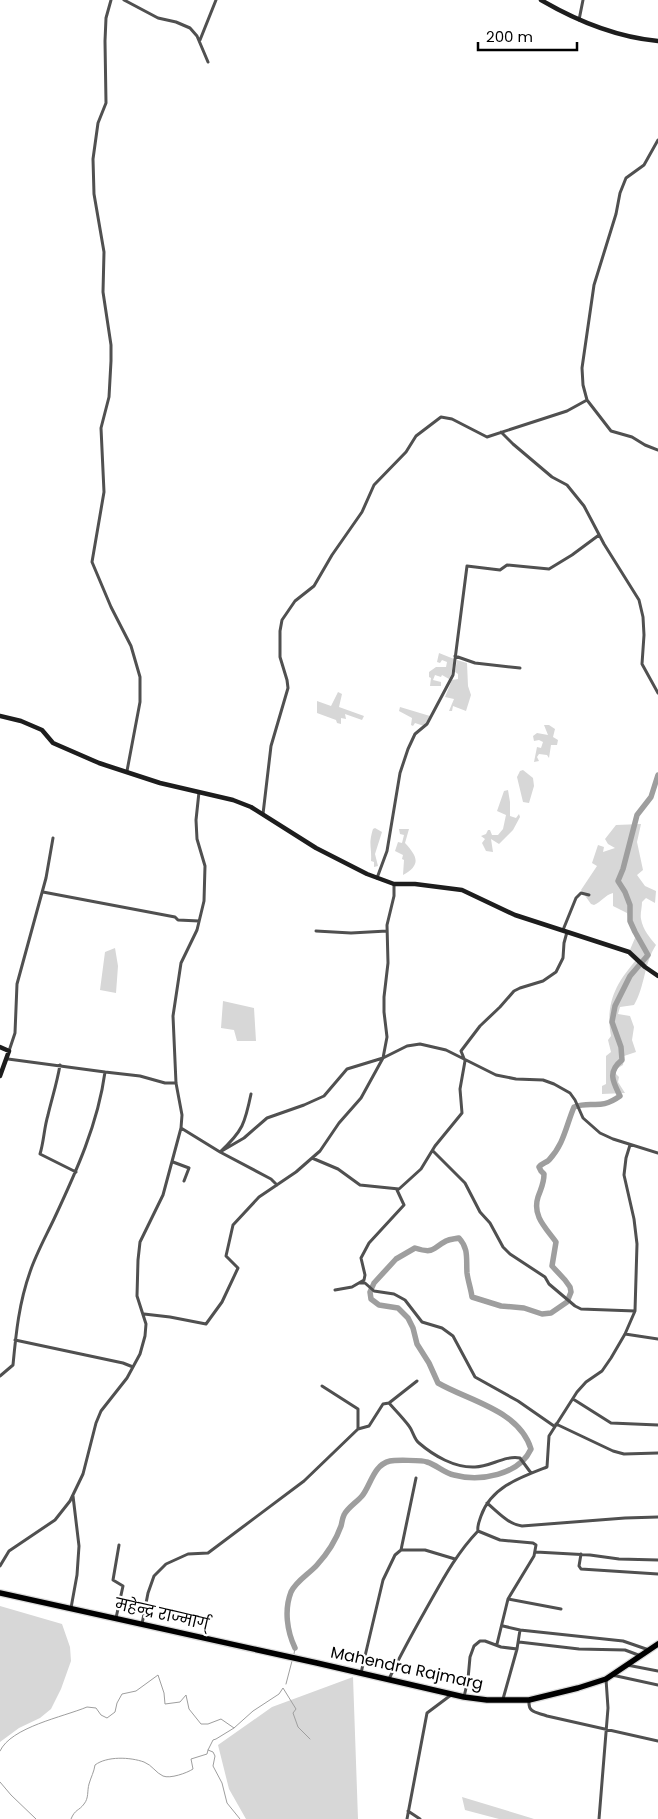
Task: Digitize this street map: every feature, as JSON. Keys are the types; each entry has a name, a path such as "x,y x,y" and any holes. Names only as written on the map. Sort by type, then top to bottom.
{"highway":[{"name":"महेन्द्र राज्मार्ग्","path":"0,1593 317,1663"},
{"name":"Mahendra Rajmarg","path":"317,1663 464,1697 487,1700 529,1700 578,1688 609,1677 658,1644"}],"street":[{"path":"111,0 106,18 106,103 98,122 93,159 95,202 104,252 103,292 111,346 111,361 109,397 101,428 104,492 92,562 111,608 131,646 140,677 140,702 127,772"},
{"path":"124,0 158,18 176,22 190,28 200,40 208,62"},
{"path":"200,40 216,0"},
{"path":"542,0 579,20 623,35 658,41"},
{"path":"579,20 583,0"},
{"path":"658,140 644,165 626,178 623,185 594,285 582,368 587,400 611,432 632,437 658,450"},
{"path":"263,814 271,746 288,688 280,657 282,620 296,601 314,586 332,555 362,512 374,486 406,452 416,436 441,417 452,419 487,437 567,411 587,400"},
{"path":"501,432 552,477 567,485 584,506 599,535 639,600 644,635 642,664 658,692"},
{"path":"377,878 387,851 400,773 408,749 415,734 427,724 453,675 467,566 500,570 507,565 549,569 599,535"},
{"path":"455,656 475,663 520,668"},
{"path":"0,716 21,721 42,730 53,743 99,763 160,783 233,800 263,814 337,860 377,878 394,884 415,884 462,890 515,915 630,952 645,967 658,976"},
{"path":"0,1566 9,1551 55,1520 73,1496 83,1474 101,1411 127,1378 140,1354 145,1336 146,1324 144,1314 137,1296 140,1242 163,1195 181,1128 182,1115 176,1083 172,1016 181,963 197,930 204,901 206,878 203,858 197,839 196,820 199,791"},
{"path":"0,1076 8,1059 15,1033 17,984 43,892 53,838"},
{"path":"144,1314 206,1324 222,1302 238,1268 226,1256 233,1225 259,1197 320,1151 339,1123 362,1098 383,1058 387,1037 384,997 388,964 387,925 394,896 394,884"},
{"path":"43,892 175,917 178,920 199,921"},
{"path":"312,1158 338,1169 360,1185 397,1190 413,1178 462,1112 460,1089 465,1061 461,1051 480,1026 500,1008 514,991 543,981 556,972 563,958 565,930 576,898 582,894 589,895"},
{"path":"316,931 351,933 387,931"},
{"path":"220,1152 244,1138 267,1118 324,1096 347,1069 383,1058 406,1046 420,1044 446,1050 496,1075 516,1079 543,1080 554,1084 570,1093 582,1118 600,1133 630,1145 658,1153"},
{"path":"0,1047 9,1051"},
{"path":"8,1059 140,1076 165,1083 176,1083"},
{"path":"60,1065 57,1085 47,1116 40,1154 76,1172"},
{"path":"0,1376 13,1365 17,1323 30,1270 76,1172 95,1121 105,1072"},
{"path":"220,1152 233,1141 242,1128 251,1094"},
{"path":"181,1128 220,1152 272,1179 277,1185"},
{"path":"388,1680 411,1634 455,1559 463,1546 478,1531 477,1527 487,1503 498,1491 522,1476 547,1467 549,1436 555,1425 586,1382 602,1371 625,1334 635,1311 637,1244 634,1220 624,1176 630,1145"},
{"path":"433,1151 465,1183 480,1212 490,1223 503,1247 510,1254 545,1277 549,1284 570,1302 581,1309 635,1311"},
{"path":"173,1162 189,1168 184,1181"},
{"path":"335,1290 343,1290 364,1280 365,1275 361,1258 367,1247 404,1205 397,1190"},
{"path":"360,1283 365,1283 374,1291 394,1294 405,1300 422,1322 442,1328 453,1336 475,1377 518,1400 555,1425 613,1452 624,1454 658,1453"},
{"path":"625,1334 658,1339"},
{"path":"15,1340 123,1363 133,1367"},
{"path":"142,1624 148,1593 154,1576 166,1564 188,1554 208,1553 304,1482 358,1429 369,1426 383,1404 389,1403 417,1381"},
{"path":"322,1386 358,1409 358,1429"},
{"path":"573,1399 611,1423 658,1424"},
{"path":"389,1403 411,1428 417,1442 444,1460 458,1465 474,1467 491,1465 515,1457 520,1458 531,1473"},
{"path":"361,1673 383,1580 393,1558 401,1550 416,1478"},
{"path":"71,1608 77,1575 79,1546 73,1496"},
{"path":"487,1503 509,1522 522,1526 658,1517"},
{"path":"478,1531 500,1540 535,1544 536,1552 529,1567 508,1599 503,1626 497,1644"},
{"path":"116,1618 123,1586 113,1580 119,1545"},
{"path":"401,1550 425,1550 455,1559"},
{"path":"536,1552 581,1554 619,1560 658,1560"},
{"path":"581,1554 579,1566 581,1569 658,1574"},
{"path":"508,1599 561,1609"},
{"path":"503,1626 520,1630 623,1641 650,1650"},
{"path":"503,1700 519,1642 520,1630"},
{"path":"464,1697 470,1656 474,1646 480,1641 485,1640 500,1646 517,1649"},
{"path":"519,1642 578,1649 625,1650 641,1656"},
{"path":"627,1665 658,1671"},
{"path":"599,1819 607,1730 609,1677 658,1685"},
{"path":"407,1819 427,1714 452,1694"},
{"path":"529,1700 528,1708 531,1710 658,1741"},
{"path":"408,1811 420,1819"}],"shaded area":[{"path":"439,653 454,659 451,675 449,679 442,675 441,677 435,675 433,680 441,682 441,686 430,686 431,678 429,677 429,672 436,667 446,667 447,662 442,660 440,663 437,662"},
{"path":"457,660 467,663 468,686 471,695 466,711 453,706 452,711 449,711 454,699 445,697 452,680 458,679 458,674 455,672"},
{"path":"338,692 342,694 339,707 364,716 362,720 345,714 346,719 341,718 341,724 337,723 336,720 317,713 317,701 331,706"},
{"path":"400,707 430,716 424,726 415,723 413,726 411,725 412,718 399,711"},
{"path":"544,725 549,725 555,729 553,737 558,740 557,745 551,745 549,758 547,755 539,754 537,757 539,761 534,762 537,747 541,748 543,742 539,740 534,741 533,736 537,733 548,735"},
{"path":"523,770 533,778 534,786 529,803 523,802 517,777 520,771"},
{"path":"508,790 510,816 516,818 519,814 520,817 513,830 499,844 491,839 493,852 486,851 482,843 485,839 481,836 486,834 488,830 490,830 492,835 498,835 503,829 506,815 497,811 504,791"},
{"path":"641,824 637,842 643,870 637,875 645,886 656,891 655,903 646,898 642,902 641,917 645,930 656,945 649,959 638,998 634,1005 620,1007 618,1014 630,1016 634,1027 632,1040 636,1052 624,1056 623,1065 615,1073 619,1077 618,1082 625,1093 602,1094 602,1086 606,1084 606,1056 611,1052 608,1040 611,1036 611,1003 618,985 637,959 629,952 635,938 627,913 613,906 613,893 594,905 591,904 581,890 597,866 592,863 598,845 604,847 603,852 615,848 608,844 605,839 616,825"},
{"path":"375,828 382,832 375,854 378,866 374,867 374,862 371,861 370,842 373,829"},
{"path":"399,829 409,829 405,843 413,852 416,861 413,868 403,875 403,855 395,851 398,842 402,843 404,835 400,834"},
{"path":"115,948 118,966 116,993 100,990 105,952"},
{"path":"223,1001 254,1008 256,1041 237,1041 234,1030 221,1028"},
{"path":"0,1606 62,1624 70,1647 71,1661 61,1689 51,1709 40,1718 19,1728 0,1742"},
{"path":"353,1677 358,1819 246,1819 229,1789 218,1745 272,1707"},
{"path":"462,1797 534,1819 499,1819 465,1810"}],"waterway":[{"path":"295,1648 287,1620 291,1592 296,1584 328,1552 339,1531 345,1512 362,1496 376,1471 384,1463 402,1460 424,1461 454,1475 475,1478 487,1477 518,1465 531,1449 525,1436 516,1425 504,1416 492,1408 438,1383 429,1363 417,1344 408,1318 398,1308 379,1305 371,1299 370,1292 374,1283 396,1259 415,1248 429,1251 448,1240 459,1238 466,1250 467,1273 472,1297 501,1306 524,1308 542,1314 551,1313 567,1302 571,1292 570,1287 552,1266 556,1242 538,1216 538,1197 544,1177 539,1167 549,1160 558,1148 574,1107 586,1104 607,1103 620,1096 613,1077 614,1069 622,1060 621,1047 612,1022 615,1006 630,976 648,955 630,921 630,905 618,881 637,815 651,797 658,775"},
{"path":"294,1654 295,1648"},
{"path":"286,1684 292,1661"},
{"path":"0,1751 15,1735 26,1729 87,1707 96,1708 101,1715 107,1718 115,1712 122,1694 136,1691 158,1675 164,1693 165,1704 180,1702 186,1695 189,1709 201,1724 208,1724 221,1719 234,1728 253,1711 279,1694 283,1688 296,1709 293,1713 298,1727 310,1739"},
{"path":"234,1728 213,1740 208,1750 213,1752 215,1756 213,1766 222,1783 227,1803 240,1819"},
{"path":"71,1819 74,1813 86,1802 95,1765 100,1762 119,1758 138,1760 147,1763 163,1776 170,1777 193,1769 191,1759 207,1754 208,1750"},
{"path":"0,1782 36,1819"}]}
